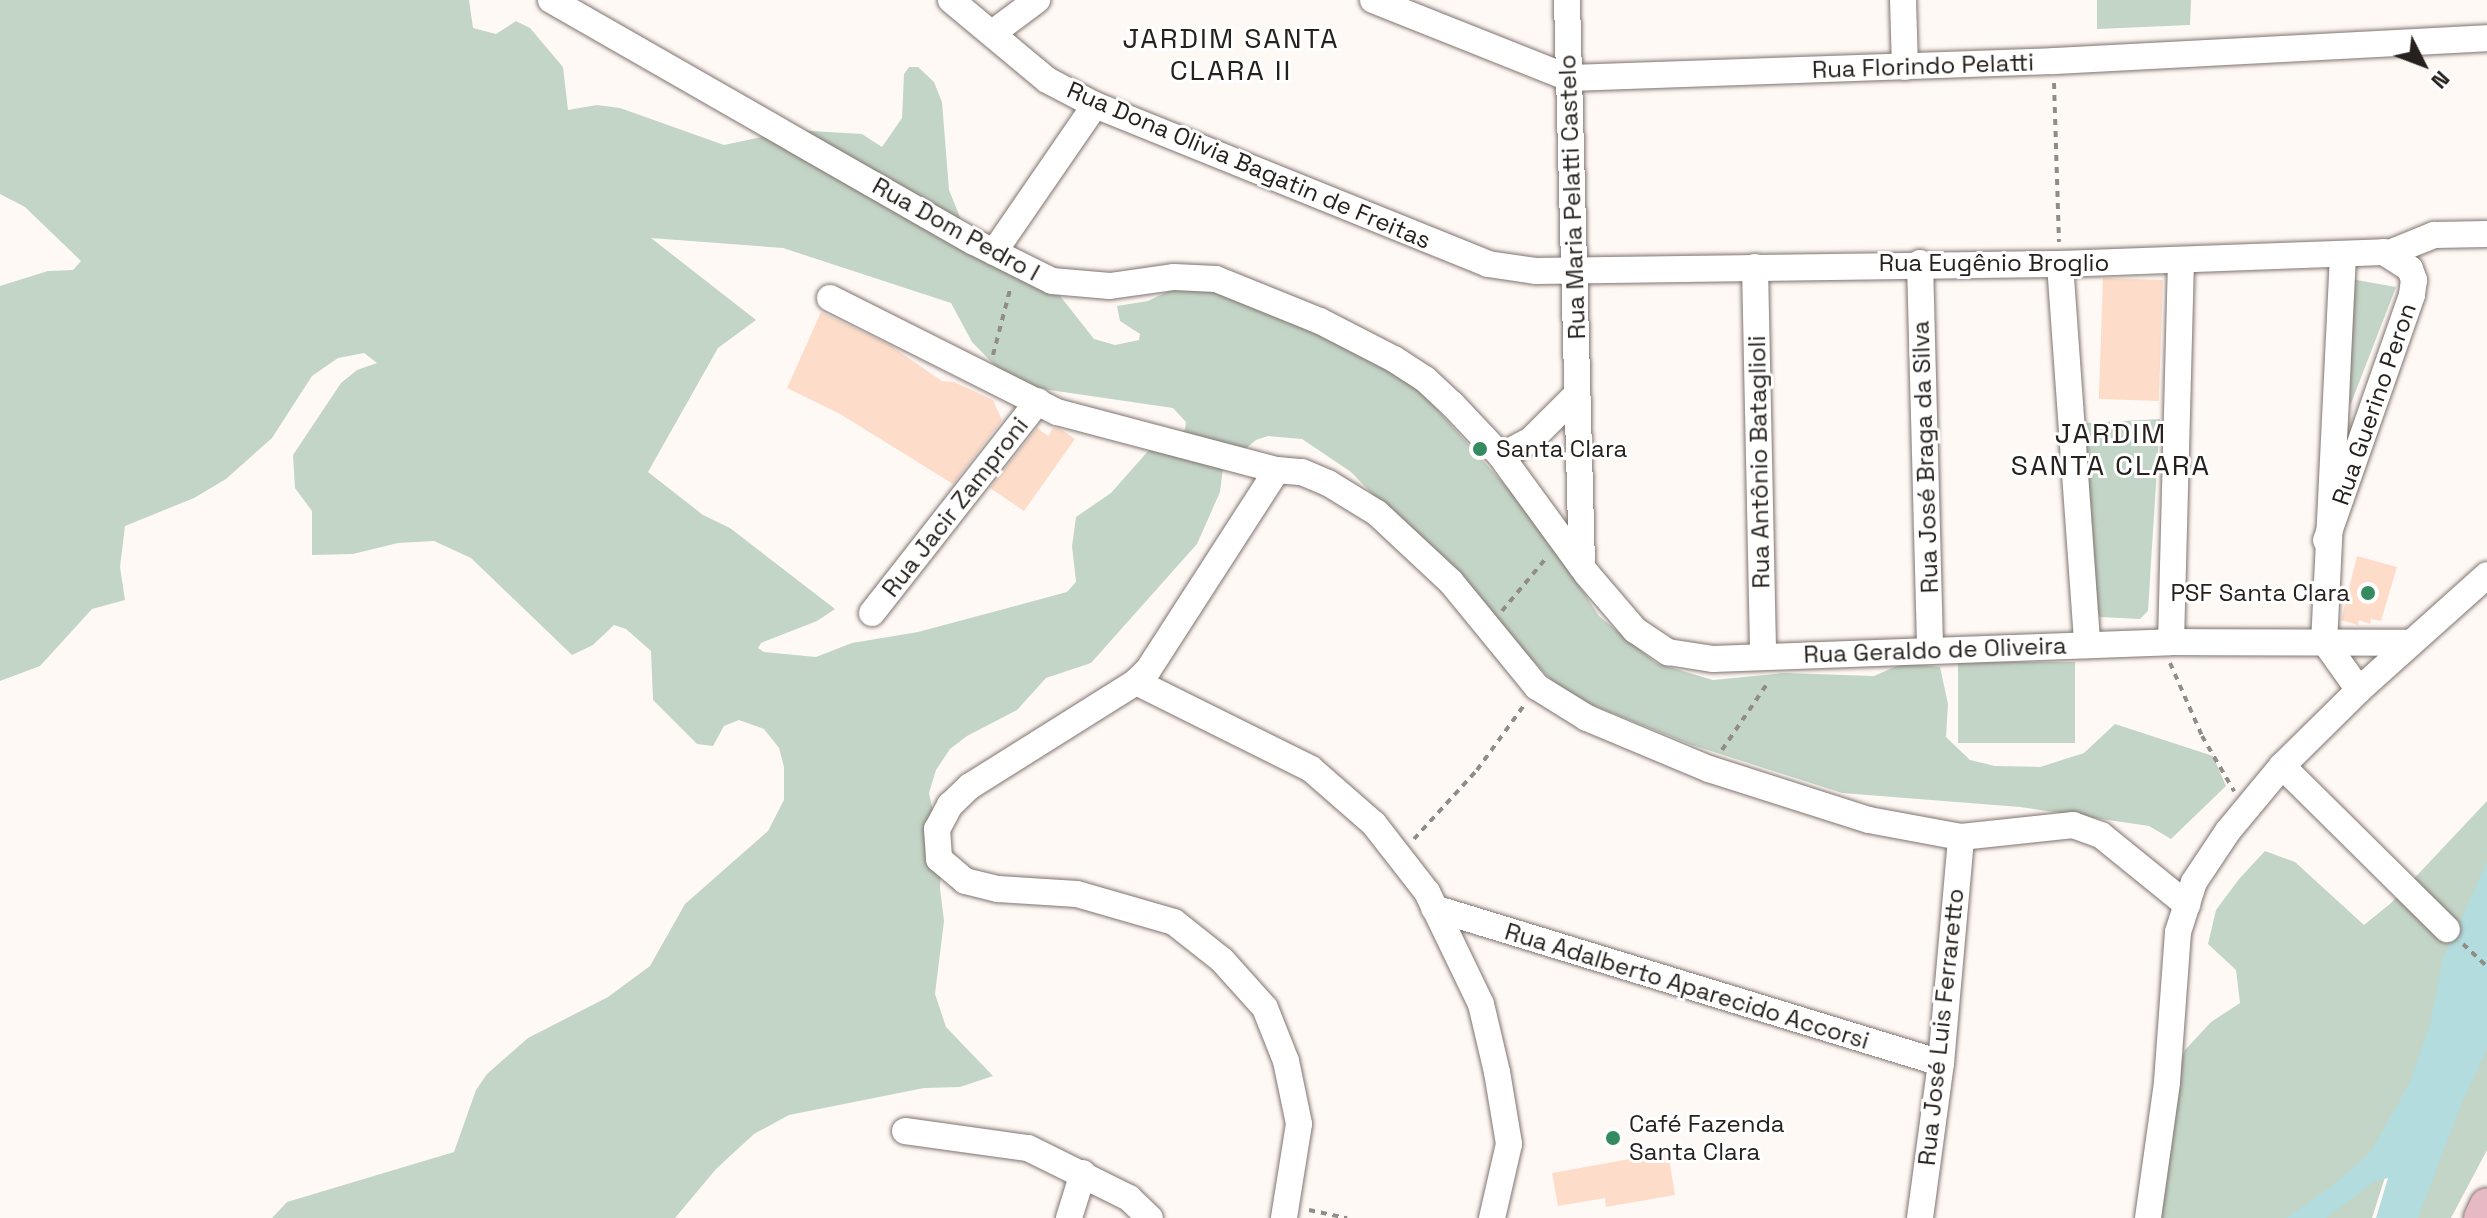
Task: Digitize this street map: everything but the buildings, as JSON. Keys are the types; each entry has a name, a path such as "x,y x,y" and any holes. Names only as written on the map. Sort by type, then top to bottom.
{"main road":[{"path":"2481,1218 2487,1205"}],"street":[{"name":"Rua Dom Pedro I","path":"553,0 994,252 1052,281 1110,286 1174,277 1216,279 1320,321 1394,359 1425,379 1501,456 1582,567"},
{"name":"Rua Dona Olivia Bagatin de Freitas","path":"951,0 994,32 1047,80 1095,105 1488,264 1536,271 1574,270"},
{"path":"994,32 1037,0"},
{"name":"Rua Florindo Pelatti","path":"1373,0 1569,78 2054,61 2487,38"},
{"name":"Rua Maria Pelatti Castelo","path":"1567,0 1582,567"},
{"path":"1903,0 1905,67"},
{"path":"994,252 1095,105"},
{"path":"2387,254 2434,235 2487,234"},
{"name":"Rua Eugênio Broglio","path":"1574,270 1920,263 2060,264 2387,254"},
{"name":"Rua Guerino Peron","path":"2326,540 2405,317 2414,280 2410,269 2387,254"},
{"path":"2343,255 2326,540 2324,641 2359,690"},
{"path":"2166,642 2181,261"},
{"name":"Rua José Braga da Silva","path":"1920,263 1930,650"},
{"path":"2060,264 2087,645"},
{"name":"Rua Antônio Bataglioli","path":"1755,267 1775,656"},
{"path":"830,298 1057,412 1277,470 1302,472 1328,483 1377,513 1451,582 1537,687 1587,718 1709,769 1869,820 1961,837 2073,825 2101,835 2187,905"},
{"path":"1501,456 1531,440 1577,394"},
{"name":"Rua Jacir Zamproni","path":"872,613 1038,401"},
{"path":"1277,470 1148,670 1136,682 970,786 950,805 937,829 939,859 965,881 998,889 1077,894 1174,922 1222,960 1265,1008 1286,1061 1299,1124 1285,1212"},
{"name":"Rua Geraldo de Oliveira","path":"1582,567 1635,630 1668,652 1713,659 2166,642 2410,643"},
{"path":"2148,1218 2167,1082 2178,932 2194,882 2246,809 2282,766 2359,690 2487,575"},
{"path":"1136,682 1311,769 1374,824 1427,892 1481,1004 1497,1072 1509,1144 1492,1218"},
{"path":"2282,766 2447,929"},
{"name":"Rua José Luis Ferraretto","path":"1920,1218 1941,1063 1961,837"},
{"name":"Rua Adalberto Aparecido Accorsi","path":"1434,908 1941,1063"},
{"path":"905,1131 1028,1148 1129,1198 1150,1218"},
{"path":"1069,1218 1083,1173"}],"path":[{"path":"2054,61 2060,264"},
{"path":"995,349 1011,285"},
{"path":"1489,626 1562,540"},
{"path":"2166,642 2202,736 2246,809"},
{"path":"1709,769 1775,656"},
{"path":"1398,855 1477,770 1537,687"},
{"path":"2466,947 2487,966"},
{"path":"1285,1212 1347,1218"}],"green space":[{"path":"0,0 469,0 473,28 496,34 516,21 530,28 563,67 568,110 597,105 620,108 724,145 795,130 862,134 882,147 902,118 904,74 909,67 918,67 934,82 942,102 949,190 962,222 1057,292 1094,339 1115,345 1139,340 1140,334 1120,321 1117,306 1148,301 1181,285 1213,286 1337,338 1416,386 1539,523 1599,616 1656,663 1713,680 1784,673 1874,676 1904,663 1940,667 1948,704 1946,737 1970,760 1995,766 2040,767 2084,753 2115,724 2213,756 2226,786 2171,839 2149,826 2020,807 1842,793 1692,745 1565,694 1351,472 1302,439 1268,436 1256,440 1223,468 1220,492 1197,544 1091,663 1046,678 1017,710 967,736 950,749 936,770 929,793 942,853 940,888 944,921 935,994 946,1027 993,1076 960,1087 924,1088 789,1115 754,1134 716,1169 675,1218 272,1218 287,1202 454,1152 476,1090 487,1074 528,1038 608,997 650,966 685,904 768,831 784,800 784,767 779,748 764,729 739,720 724,726 713,746 697,744 653,700 651,651 626,629 614,625 593,645 572,655 471,558 434,541 398,543 353,554 312,555 312,511 295,488 293,455 341,383 357,370 377,363 364,353 338,358 312,376 272,438 226,479 194,498 125,526 120,567 125,600 92,609 40,666 0,681 0,286 48,271 73,270 81,261 25,207 0,194","holes":["651,238 783,248 951,303 972,342 1003,374 1029,387 1173,408 1186,422 1185,430 1149,450 1111,493 1076,517 1072,546 1076,582 1067,592 918,632 852,643 816,657 764,652 758,648 761,643 817,621 835,609 730,528 703,515 648,472 718,348 756,320"]},
{"path":"2097,0 2191,0 2190,25 2097,29"},
{"path":"2351,279 2396,287 2350,406"},
{"path":"2160,419 2148,611 2140,619 2100,617 2091,602 2086,423"},
{"path":"1958,662 2075,662 2075,743 1958,743"},
{"path":"2487,801 2487,920 2451,971 2372,1218 2158,1218 2174,1081 2185,1050 2211,1022 2240,1003 2236,970 2208,944 2216,910 2239,879 2265,851 2295,862 2364,925 2391,903"},
{"path":"2487,998 2487,1150 2451,1218 2401,1218"}],"water":[{"path":"2487,862 2487,1049 2461,1105 2418,1218 2376,1218 2388,1178 2375,1181 2326,1218 2286,1218 2332,1186 2370,1153 2410,1082 2430,1025 2443,959"}],"place":[{"name":"Santa Clara","path":"1480,449"},
{"name":"PSF Santa Clara","path":"2368,593"},
{"name":"Café Fazenda Santa Clara","path":"1613,1138"}],"district":[{"name":"JARDIM SANTA CLARA II","path":"1231,54"},
{"name":"JARDIM SANTA CLARA","path":"2111,449"}]}
